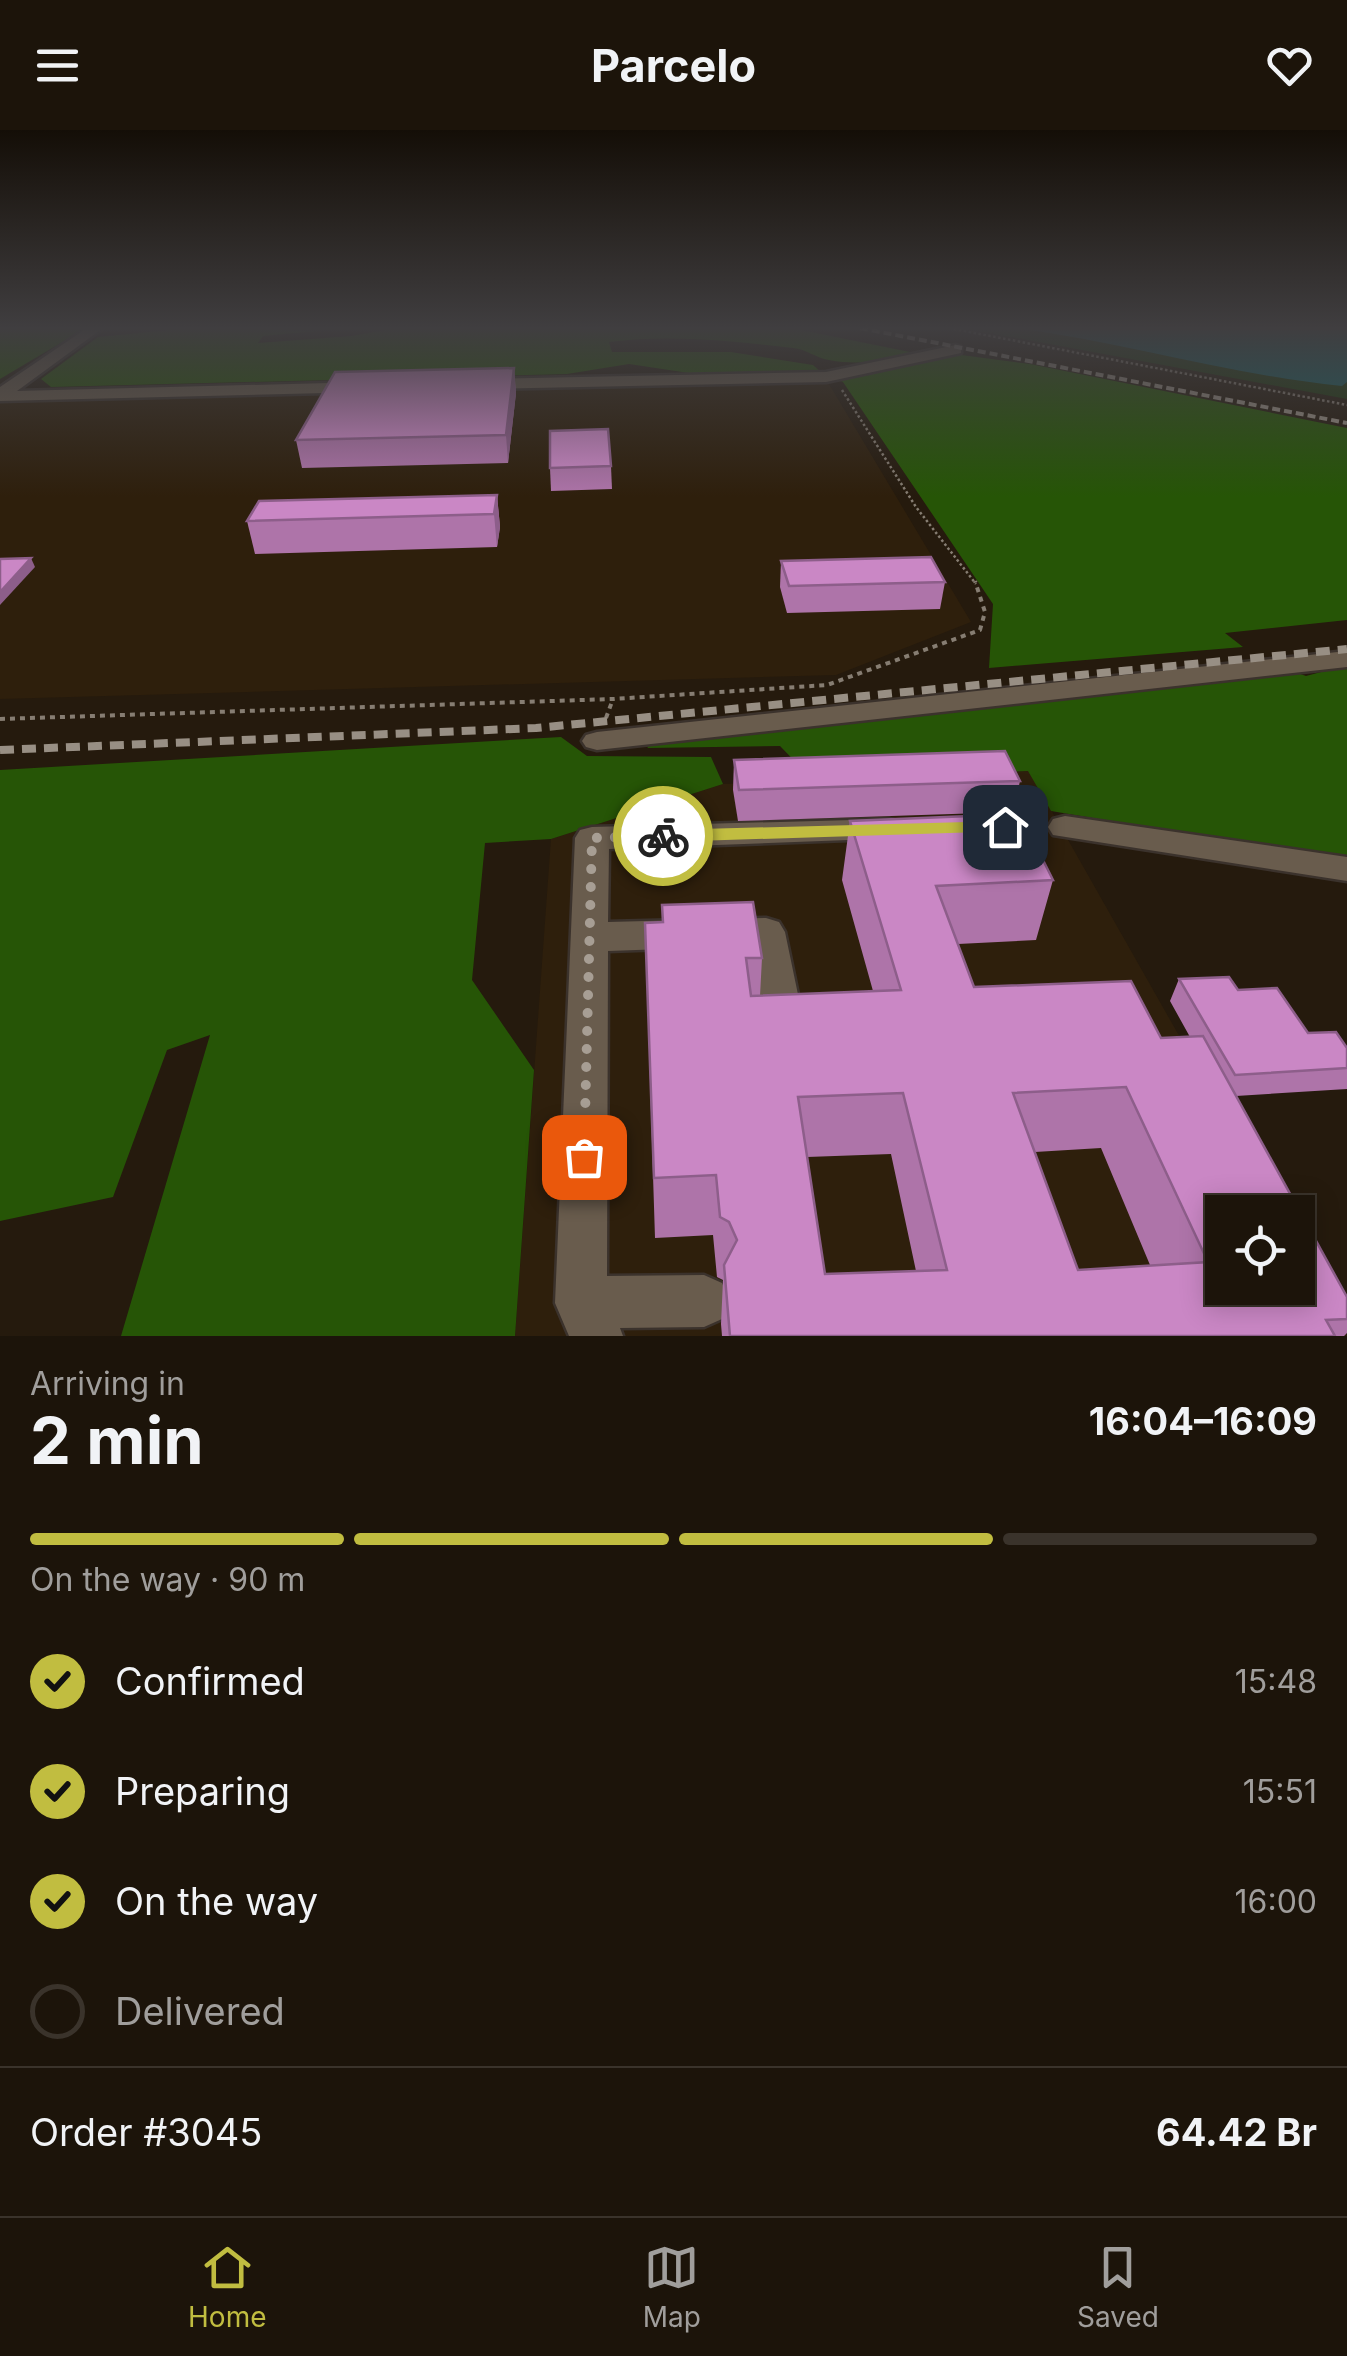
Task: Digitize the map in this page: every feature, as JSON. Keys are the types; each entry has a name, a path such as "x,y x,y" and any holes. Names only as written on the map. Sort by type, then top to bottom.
{"street":[{"path":"0,395 389,386"},
{"path":"598,741 1347,659"},
{"path":"1066,827 1347,869"},
{"path":"704,1301 588,1320 592,838 926,829"},
{"path":"589,938 766,932 786,1036"}],"path":[{"path":"0,720 613,700 827,684 980,630 985,612 982,594 971,573 916,506 837,384"},
{"path":"1240,384 1347,405"}],"shaded area":[{"path":"596,384 829,384 971,622 836,675 0,699 0,398"},
{"path":"1029,771 1269,1195 1205,1195 1205,1305 1315,1305 1347,1336 515,1336 551,839 723,784"}],"green space":[{"path":"48,384 159,384 51,387"},
{"path":"845,384 1130,384 1347,428 1347,620 1225,633 1243,647 989,668 993,604"},
{"path":"1267,384 1347,384 1347,399"},
{"path":"1269,663 1306,676 1347,665 1347,861 1051,811 1028,771 814,781 780,746 648,748 636,728"},
{"path":"561,737 587,756 711,757 723,784 551,839 485,843 472,980 534,1070 515,1336 121,1336 210,1035 167,1050 113,1197 0,1221 0,770"}],"building":[{"path":"328,384 512,384 506,435 296,440"},
{"path":"608,429 611,466 550,468 550,431"},
{"path":"497,495 494,514 247,521 259,501"},
{"path":"931,557 945,582 789,586 781,561"},
{"path":"31,558 0,592 0,559"},
{"path":"1005,751 1020,781 739,790 734,760"},
{"path":"1020,814 1053,880 936,886 974,987 1131,981 1161,1038 1203,1036 1291,1195 1205,1195 1205,1256 1126,1087 1013,1093 1078,1270 1205,1262 1205,1305 1315,1305 1315,1239 1347,1297 1347,1319 1326,1320 1335,1336 730,1336 724,1265 737,1240 729,1222 720,1217 716,1175 654,1178 645,923 663,922 662,905 753,902 762,958 746,958 751,996 901,990 850,821","holes":["903,1093 947,1270 825,1274 798,1097"]},
{"path":"1229,977 1238,990 1277,988 1308,1033 1336,1032 1347,1048 1347,1068 1235,1075 1179,979"}],"railway":[{"path":"1149,384 1347,423"},
{"path":"0,750 536,728 1347,649"}],"way so far":[{"path":"584,1157 592,838 663,836"}],"route":[{"path":"663,836 1005,827"}]}
